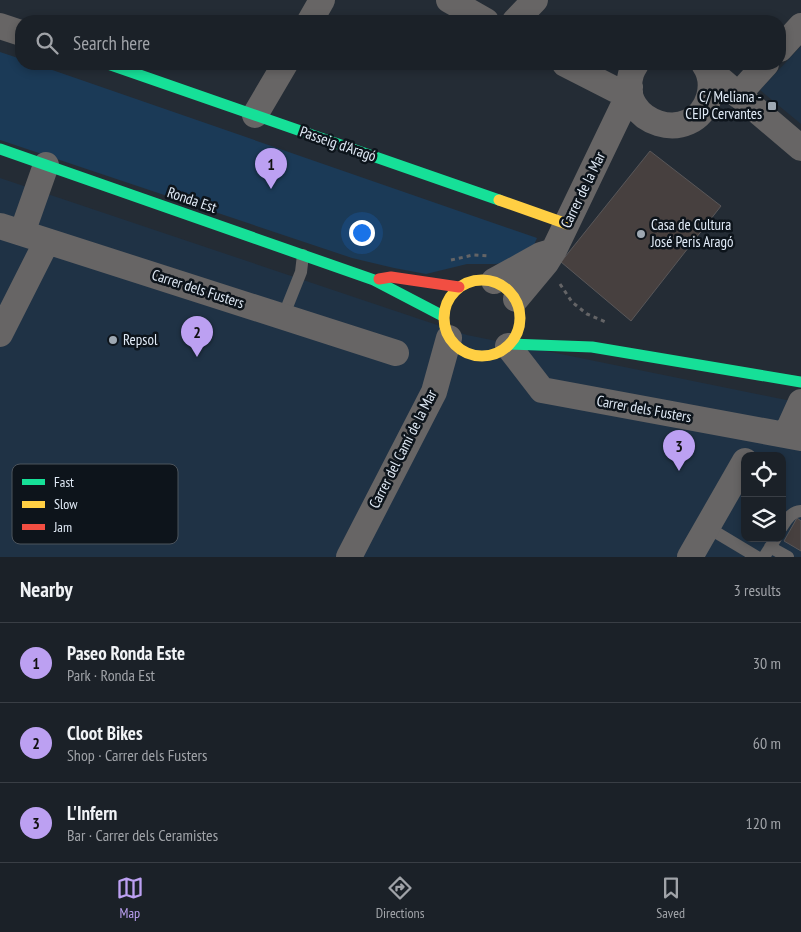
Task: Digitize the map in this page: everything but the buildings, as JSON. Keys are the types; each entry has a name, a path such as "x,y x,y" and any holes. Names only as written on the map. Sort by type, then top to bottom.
{"main road":[{"name":"Passeig d'Aragó","path":"125,70 567,224"},
{"name":"Ronda Est","path":"0,149 374,280 446,327"},
{"name":"Ronda Est","path":"374,280 391,277 459,287"},
{"path":"476,280 494,281 506,288 522,313 518,332 509,345 490,356 465,353 446,327 448,300 459,287 476,280"},
{"path":"565,336 592,348"},
{"path":"509,345 592,348 801,382"}],"street":[{"path":"313,15 322,0"},
{"path":"449,0 475,15"},
{"path":"521,15 535,0"},
{"path":"0,26 15,32"},
{"path":"786,42 801,26"},
{"path":"256,115 282,70"},
{"path":"577,70 616,90 624,90 632,81"},
{"path":"632,81 633,102 640,113 651,122 664,126 678,126 690,121 701,112 707,103 711,80 707,70"},
{"path":"711,70 801,148"},
{"path":"738,94 760,70"},
{"name":"Carrer de la Mar","path":"522,313 613,129 632,81"},
{"path":"613,129 646,118"},
{"path":"11,229 46,166"},
{"name":"Carrer dels Fusters","path":"11,229 396,353"},
{"path":"0,334 47,241"},
{"path":"494,281 541,255 554,250"},
{"name":"Carrer del Camí de la Mar","path":"349,557 434,392 446,327"},
{"name":"Carrer dels Fusters","path":"509,345 542,390 783,434"},
{"path":"754,452 783,434 801,402"},
{"path":"690,557 741,468"}],"lane":[{"path":"283,317 301,272 302,255"},
{"path":"786,521 789,516 801,511"},
{"path":"707,527 756,557"},
{"path":"770,547 788,557"}],"shaded area":[{"path":"801,46 801,124 760,90 779,70 786,70 786,62"},
{"path":"0,52 15,57 15,70 52,70 537,238 529,256 495,264 467,264 426,274 352,258 0,140"},
{"path":"0,178 467,335 801,403 801,557 0,557"}],"traffic: fast":[{"path":"125,70 499,200"},
{"path":"0,149 374,280 443,316"},
{"path":"510,344 592,347 801,382"}],"traffic: slow":[{"path":"499,200 567,224"},
{"path":"482,280 496,283 509,291 517,304 520,318 517,332 509,345 496,353 482,356 468,353 455,345 447,332 444,318 447,304 455,291 468,283 482,280"}],"traffic: jam":[{"path":"379,279 391,277 459,287"}],"place":[{"name":"C/ Meliana - CEIP Cervantes","path":"772,106"},
{"name":"Paseo Ronda Este","path":"271,189"},
{"name":"Casa de Cultura José Peris Aragó","path":"641,234"},
{"name":"Repsol","path":"113,340"},
{"name":"Cloot Bikes","path":"197,357"},
{"name":"L'Infern","path":"679,471"}]}
